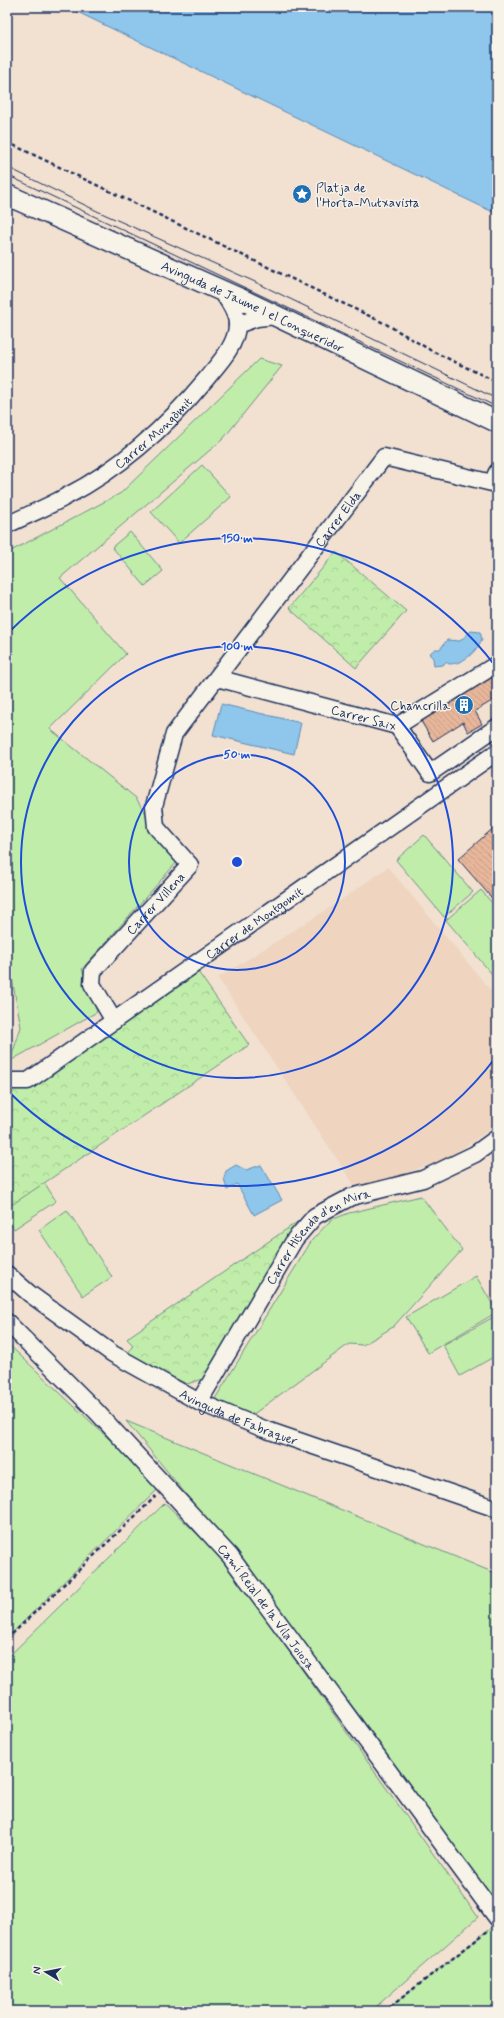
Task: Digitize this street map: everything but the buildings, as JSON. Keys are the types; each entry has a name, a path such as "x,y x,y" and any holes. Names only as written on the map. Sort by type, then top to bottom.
{"street":[{"name":"Avinguda de Jaume I el Conqueridor","path":"7,195 275,316 497,422"},
{"path":"223,293 233,310 237,325 257,318 275,316"},
{"name":"Carrer Mongòmit","path":"7,525 68,496 127,458 188,401 233,343 237,325"},
{"name":"Carrer Elda","path":"216,678 384,457 495,483"},
{"name":"Carrer Saix","path":"216,678 397,726 497,664"},
{"name":"Carrer Villena","path":"114,1021 92,984 93,971 190,865 156,827 154,806 174,734 216,678"},
{"path":"397,726 430,773 497,727"},
{"name":"Carrer de Montgomit","path":"7,1081 28,1081 497,752"},
{"name":"Carrer Hisenda d'en Mira","path":"199,1402 295,1239 314,1216 351,1197 423,1179 475,1154 497,1138"},
{"name":"Avinguda de Fabraquer","path":"7,1274 30,1294 113,1354 199,1402 264,1429 497,1509"},
{"name":"Camí Reial de la Vila Joiosa","path":"7,1322 167,1486 230,1556 495,1922"}],"path":[{"path":"7,142 386,324 432,351 497,382"},
{"path":"7,1640 167,1486"},
{"path":"385,2011 495,1922"}],"shaded area":[{"path":"388,867 497,998 497,1125 449,1157 358,1191 218,978 334,905"}],"green space":[{"path":"259,359 282,366 223,439 60,578 126,654 50,729 136,798 177,862 82,969 97,1012 10,1061 21,1027 7,952 7,553 121,493"},
{"path":"202,465 231,497 179,543 151,512"},
{"path":"130,532 163,571 145,586 112,547"},
{"path":"336,552 406,611 356,668 289,608"},
{"path":"424,835 473,892 444,917 396,860"},
{"path":"481,890 497,909 497,980 446,920"},
{"path":"194,966 249,1045 7,1208 7,1081 28,1081"},
{"path":"44,1182 56,1201 14,1229 7,1219 7,1206"},
{"path":"421,1196 462,1250 393,1327 363,1345 349,1344 244,1421 210,1407 312,1240 331,1220 349,1213"},
{"path":"67,1210 112,1277 83,1296 39,1230"},
{"path":"303,1218 217,1359 203,1379 187,1384 127,1355 133,1345 127,1339 130,1336"},
{"path":"476,1276 497,1312 428,1353 406,1317"},
{"path":"497,1315 497,1355 460,1376 443,1345"},
{"path":"7,1343 160,1487 7,1638"},
{"path":"126,1421 497,1574 497,1904 356,1711 234,1553"},
{"path":"165,1503 224,1560 478,1917 371,2011 7,2011 7,1658"},
{"path":"493,1927 497,1931 497,2011 385,2011"}],"water":[{"path":"67,7 497,7 497,214"},
{"path":"471,631 480,632 482,639 473,653 460,662 449,664 446,662 443,665 434,666 433,658 429,654 435,649 440,649 447,640 460,641"},
{"path":"221,704 301,723 294,754 213,735"},
{"path":"236,1165 246,1170 261,1165 282,1200 254,1215 237,1184 227,1190 224,1178 226,1171"}],"tram line":[{"path":"7,167 97,211 253,281 497,399"},
{"path":"7,175 497,407"}],"place":[{"name":"Platja de l'Horta-Mutxavista","path":"302,194"},
{"name":"Chancrilla","path":"464,705"}]}
